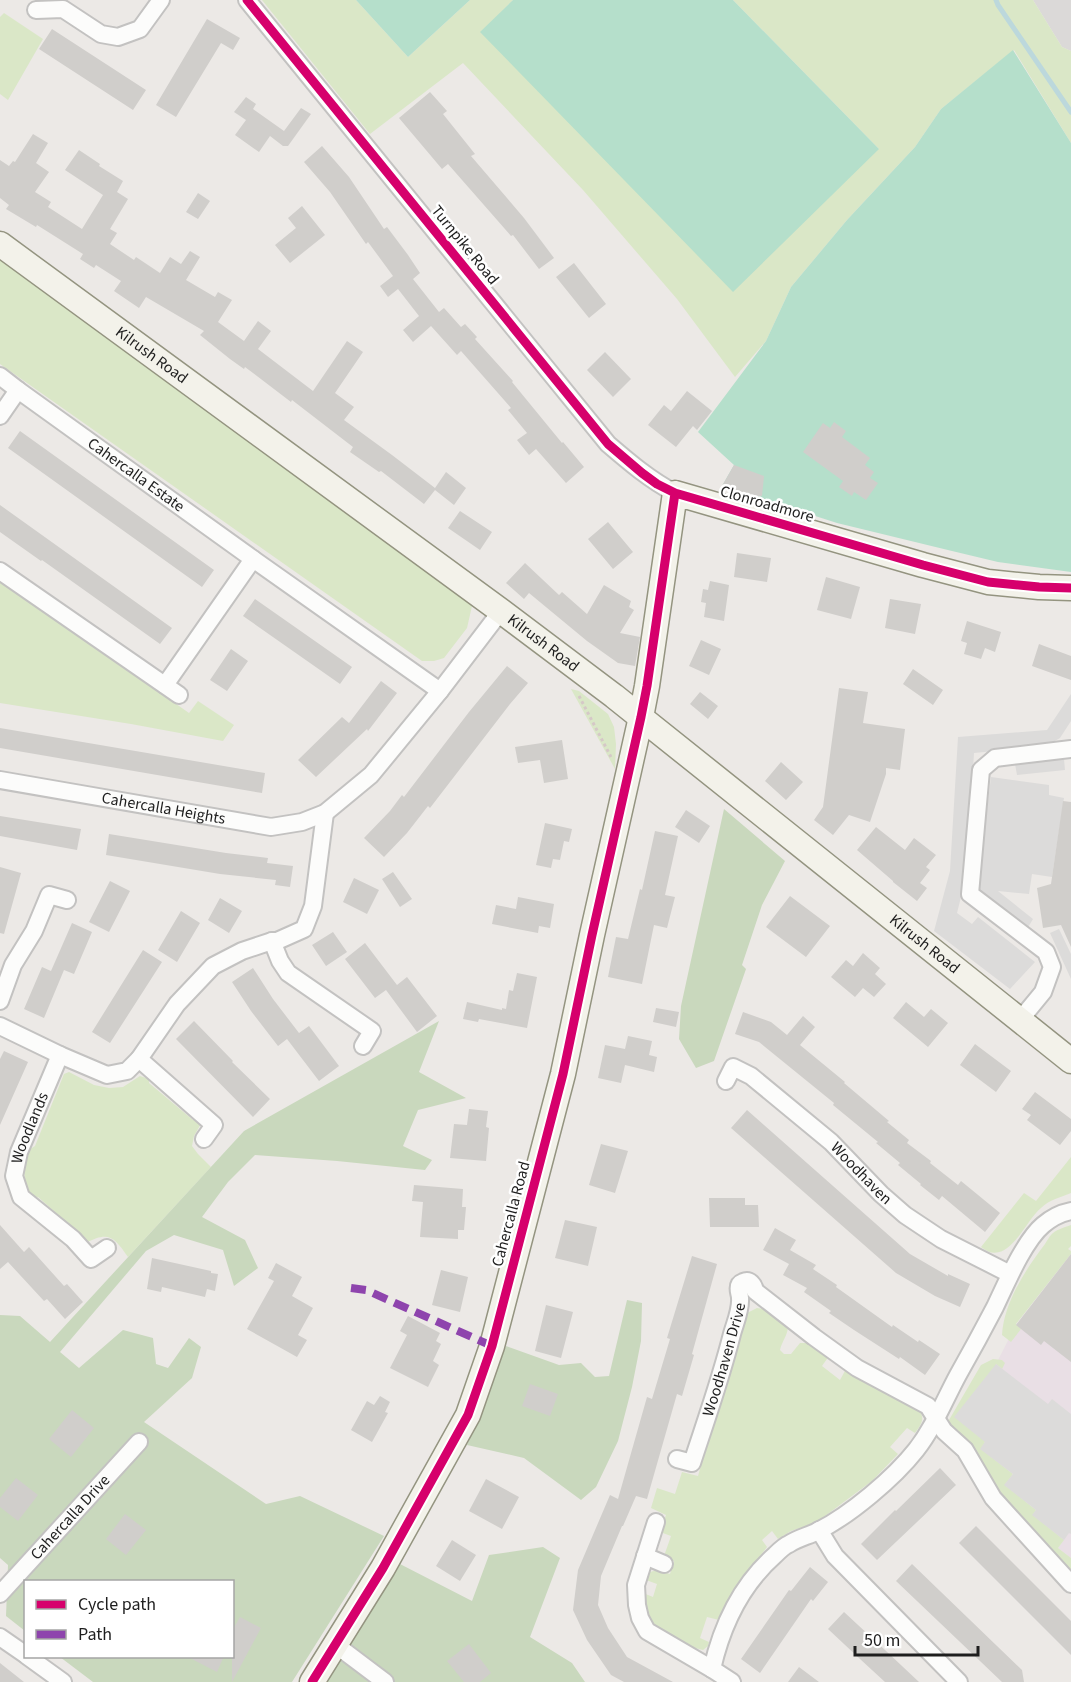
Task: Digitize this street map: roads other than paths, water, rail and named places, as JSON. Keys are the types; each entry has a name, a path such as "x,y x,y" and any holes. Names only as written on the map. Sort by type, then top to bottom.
{"street":[{"path":"36,10 63,9 101,34 118,37 140,29 161,0"},
{"name":"Turnpike Road","path":"247,0 608,444 649,478 675,493"},
{"name":"Kilrush Road","path":"0,244 501,611 640,717 1071,1061"},
{"name":"Cahercalla Estate","path":"0,376 440,691"},
{"path":"0,416 18,390"},
{"path":"640,717 647,686 675,493"},
{"name":"Clonroadmore","path":"675,493 988,582 1071,588"},
{"path":"165,685 253,559"},
{"path":"0,571 179,695"},
{"path":"0,1026 107,1075 127,1071 139,1059 177,1005 213,966 242,951 277,941 303,929 313,906 326,813 371,775 440,691 501,611"},
{"name":"Cahercalla Road","path":"312,1682 383,1568 468,1416 492,1346 563,1074 640,717"},
{"path":"1020,1020 1043,992 1052,967 1046,952 970,894 981,770 995,758 1071,749"},
{"name":"Cahercalla Heights","path":"0,780 270,827 302,822 326,813"},
{"path":"0,1001 13,965 34,931 49,895 67,900"},
{"path":"272,941 288,973 372,1031 363,1046"},
{"name":"Woodlands","path":"60,1055 19,1152 14,1176 21,1197 73,1239 91,1259 107,1248"},
{"path":"139,1059 214,1125 204,1139"},
{"name":"Woodhaven","path":"726,1081 733,1068 751,1076 831,1142 881,1194 905,1215 941,1239 1010,1274"},
{"path":"712,1669 722,1632 746,1587 762,1566 787,1544 819,1530 856,1506 915,1452 937,1420 1010,1274 1029,1243 1042,1225 1060,1214 1071,1211"},
{"name":"Woodhaven Drive","path":"678,1459 692,1463 731,1339 740,1304 739,1285 743,1281 749,1281 754,1285 755,1291 857,1368 928,1406 937,1420"},
{"path":"937,1420 944,1431 965,1450 993,1498 1071,1584"},
{"name":"Cahercalla Drive","path":"0,1594 139,1442"},
{"path":"656,1522 636,1585 640,1618 647,1631 732,1682"},
{"path":"819,1530 835,1556 959,1682"},
{"path":"645,1556 664,1564"},
{"path":"0,1637 24,1655"},
{"path":"336,1645 385,1682"},
{"path":"29,1658 63,1682"}],"waterway":[{"path":"996,0 1071,112"}]}
